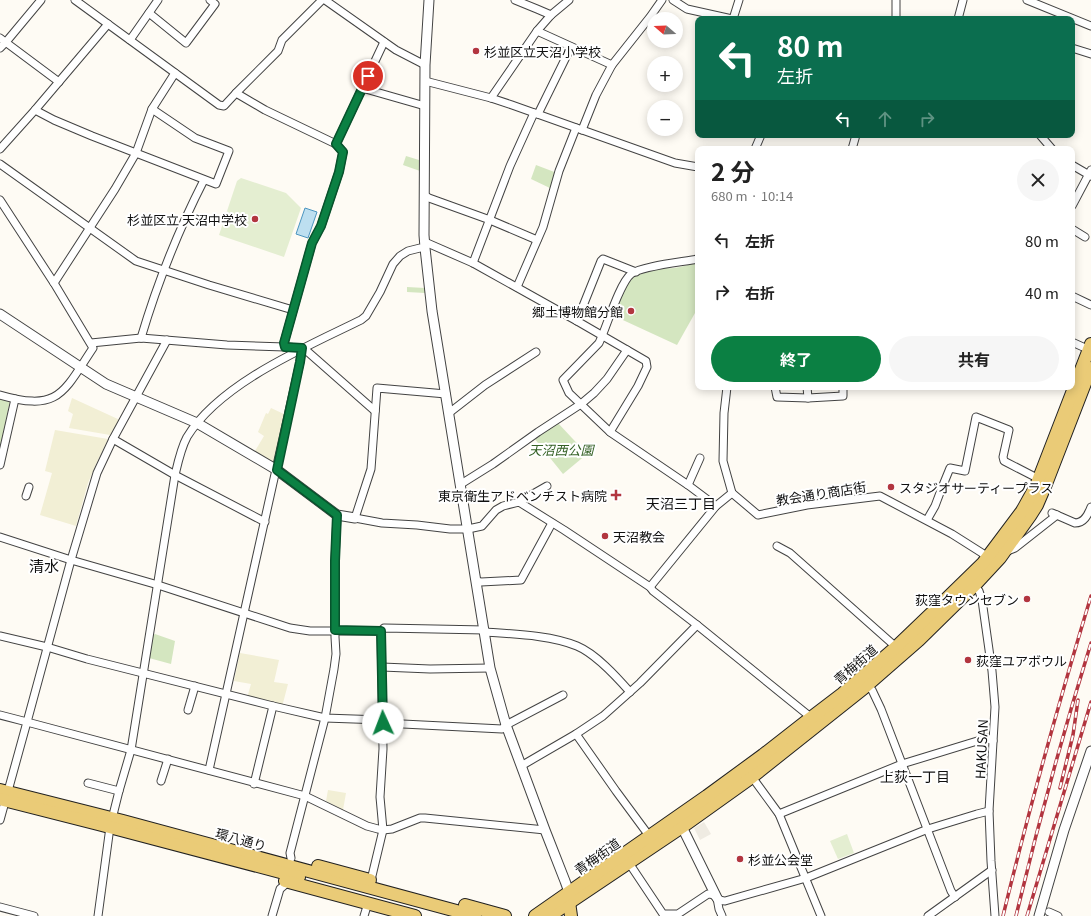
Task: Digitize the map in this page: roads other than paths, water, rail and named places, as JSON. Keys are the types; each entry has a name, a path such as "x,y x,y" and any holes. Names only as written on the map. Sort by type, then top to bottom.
{"main road":[{"name":"青梅街道","path":"1075,386 1090,347"},
{"name":"青梅街道","path":"535,916 629,863 752,777 864,688 919,640 974,586 1037,505 1091,368"},
{"name":"青梅街道","path":"549,916 569,897 650,836 763,755 842,694 896,647 944,601 997,556 1039,479 1073,390"},
{"name":"環八通り","path":"3,795 235,856 475,916"},
{"path":"235,856 266,854 291,858 506,916"},
{"name":"環八通り","path":"235,856 444,916"},
{"path":"235,856 254,871 288,882 415,916"},
{"path":"569,897 571,916"}],"street":[{"path":"0,48 3,40 41,0"},
{"path":"75,0 219,105 224,106 278,51 282,40 323,0 396,50 425,65"},
{"path":"130,40 158,0"},
{"path":"149,13 186,43 215,4 210,0"},
{"path":"429,0 425,65 424,195 425,245 432,311 490,668 506,725 569,897"},
{"path":"516,0 551,15"},
{"path":"491,98 537,31 551,15 569,0"},
{"path":"517,287 543,227 559,171 596,94 612,65 662,0"},
{"path":"673,0 688,9 719,16"},
{"path":"733,16 739,0"},
{"path":"896,0 896,16"},
{"path":"959,16 963,0"},
{"path":"1027,0 1066,16"},
{"path":"1075,20 1091,26"},
{"path":"0,149 108,24"},
{"path":"537,31 612,65"},
{"path":"3,40 59,82"},
{"path":"336,144 384,42"},
{"path":"474,263 510,166 570,47"},
{"path":"1075,49 1091,54"},
{"path":"54,283 115,189 136,153 152,110 175,72"},
{"path":"425,81 491,98 675,163 695,166"},
{"path":"362,88 425,106"},
{"path":"236,93 265,110 336,144 343,152 339,172 321,226 312,243 284,343 285,347"},
{"path":"35,110 54,120 92,136 216,184 228,151 195,138 152,110"},
{"path":"1043,138 1049,146"},
{"path":"0,164 136,261 294,310"},
{"path":"1075,166 1090,173 1075,200"},
{"path":"141,338 164,270 204,180"},
{"path":"424,195 537,240"},
{"path":"0,200 54,283 92,346"},
{"path":"1075,232 1085,237"},
{"path":"425,245 474,263 646,361 647,367 638,386 610,432"},
{"path":"98,916 111,823 131,750 175,475 186,438 197,423 216,403 258,373 302,348 361,320 366,316 380,292 393,264 400,256 408,251 425,245"},
{"path":"577,321 603,259 636,272"},
{"path":"695,260 644,269 631,274 622,286 599,343 563,380 569,393 610,432 716,506"},
{"path":"1075,298 1091,306"},
{"path":"0,314 106,384 197,423 277,470 337,515 382,523 450,529 468,529 482,526 496,510 503,506 518,502 547,486"},
{"path":"92,346 141,338 215,344 302,348 375,411"},
{"path":"0,820 3,795 27,722 71,560 97,473 167,340"},
{"path":"1075,344 1082,347 1090,347"},
{"path":"0,395 15,399 36,401 51,399 64,390 70,383 92,346"},
{"path":"209,770 277,470 302,348"},
{"path":"461,484 582,404 607,379 627,350"},
{"path":"449,413 484,385 536,352"},
{"path":"355,518 371,469 377,388 446,394"},
{"path":"650,587 716,506 737,496 723,461 724,413 728,390"},
{"path":"776,390 777,397 808,398 843,396 843,390"},
{"path":"807,390 808,398"},
{"path":"0,465 15,399"},
{"path":"927,520 935,506 940,490 950,468 965,471 976,417 1009,430 1002,457 1004,461 1039,479"},
{"path":"114,439 175,475 265,522"},
{"path":"688,485 700,458"},
{"path":"26,496 29,487"},
{"name":"教会通り商店街","path":"737,496 758,515 807,505 880,496 927,520 982,553 997,556"},
{"path":"518,502 650,587 653,591 811,718 825,720"},
{"path":"997,556 1015,548 1054,514 1077,524 1086,518 1091,506"},
{"path":"291,858 290,852 324,718 335,662 335,561 337,515"},
{"path":"476,581 521,580 552,523"},
{"path":"0,537 290,628 310,631 381,631 384,628 485,631 538,636 559,640 576,646 600,660 630,692"},
{"path":"777,546 790,553 896,647"},
{"name":"HAKUSAN","path":"974,586 979,591 982,600 992,671 995,707 989,812 995,916"},
{"path":"521,766 576,734 603,716 667,657 697,625"},
{"path":"371,880 384,830 380,797 383,749 381,631"},
{"path":"0,636 324,718 502,729 506,725 563,695"},
{"path":"382,668 490,668"},
{"path":"188,710 195,686"},
{"path":"864,688 868,687 872,690 928,829 951,891 955,897"},
{"path":"254,784 273,706"},
{"path":"0,715 209,770 254,784 305,796 367,826 384,830 420,818 545,830"},
{"path":"576,734 650,836"},
{"path":"779,814 902,764 987,738 993,741"},
{"path":"1039,916 1064,830 1091,751"},
{"path":"161,781 168,759"},
{"path":"752,777 779,814 821,916"},
{"path":"88,783 119,790"},
{"path":"629,863 663,914 678,914 708,894 712,894 719,900 725,901 806,878 928,829 977,814 989,812"},
{"path":"682,814 680,821 682,827 717,898 722,916"},
{"path":"928,916 992,870"},
{"path":"272,916 280,889 288,882"},
{"path":"364,916 368,903"},
{"path":"0,907 34,916"},
{"path":"1049,912 1058,916"}],"water":[{"path":"305,208 317,212 308,238 296,234"}],"railway":[{"path":"1003,916 1023,836 1067,676 1091,596"},
{"path":"1016,916 1051,779 1091,643"},
{"path":"1060,788 1073,735 1078,700"},
{"path":"1027,916 1091,702"}],"place":[{"name":"杉並区立天沼小学校","path":"476,51"},
{"name":"杉並区立 天沼中学校","path":"255,219"},
{"name":"郷土博物館分館","path":"631,311"},
{"name":"スタジオサーティープラス","path":"891,487"},
{"name":"東京衛生アドベンチスト病院","path":"616,495"},
{"name":"天沼教会","path":"605,536"},
{"name":"荻窪タウンセブン","path":"1027,599"},
{"name":"荻窪ユアボウル","path":"968,660"},
{"name":"杉並公会堂","path":"740,859"}],"district":[{"name":"天沼三丁目","path":"681,503"},
{"name":"清水","path":"44,565"},
{"name":"上荻一丁目","path":"915,776"}],"park label":[{"name":"天沼西公園","path":"561,449"}]}
